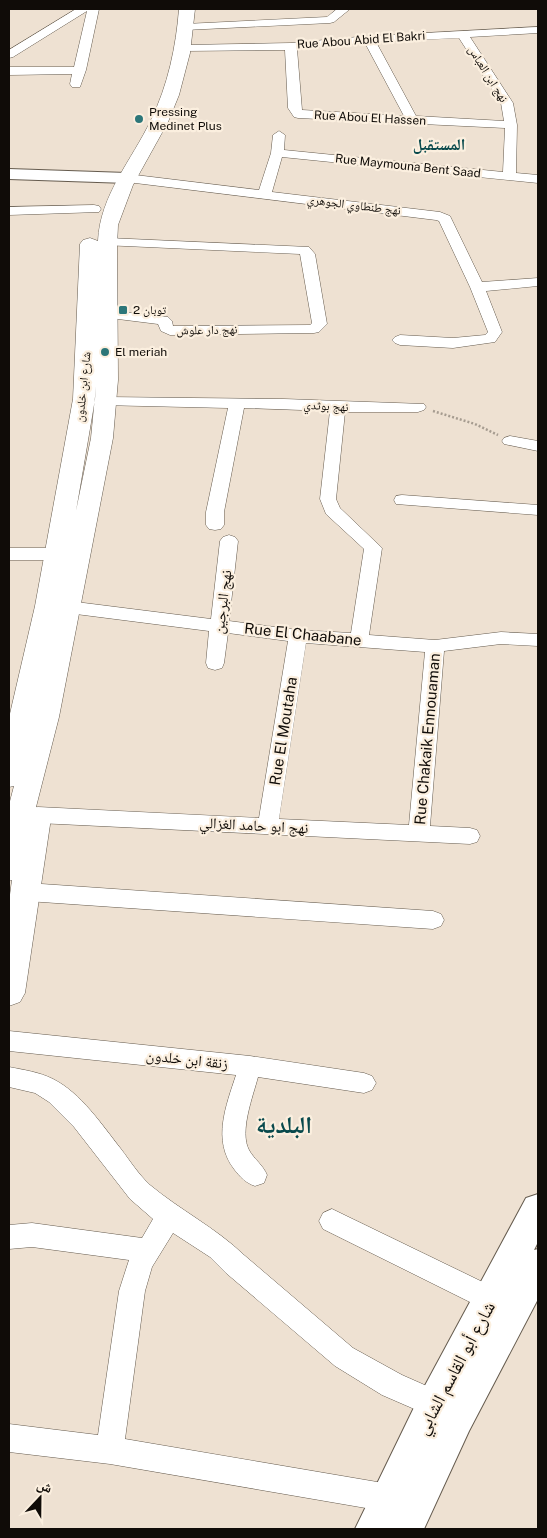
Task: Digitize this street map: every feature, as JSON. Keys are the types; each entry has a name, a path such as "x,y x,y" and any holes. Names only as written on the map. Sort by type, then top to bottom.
{"highway":[{"name":"شارع ابن خلدون","path":"18,881 36,759 102,438 106,402 108,228 118,177 159,86 169,47 172,9"},
{"name":"شارع ابن خلدون","path":"9,777 32,678 57,554 86,380 90,243 94,209 160,120 175,86 185,28"},
{"path":"9,993 18,881 38,815 36,759"}],"street":[{"path":"9,55 83,9"},
{"path":"76,84 93,9"},
{"path":"185,28 330,20 344,9"},
{"name":"Rue Abou Abid El Bakri","path":"185,28 291,46 369,39 538,30"},
{"name":"نهج ابن العباس","path":"462,33 507,103 511,126 509,175"},
{"path":"369,39 412,120"},
{"name":"Rue Abou El Hassen","path":"291,46 294,108 298,114 511,126"},
{"path":"9,71 80,70"},
{"path":"264,195 277,153 279,135"},
{"name":"Rue Maymouna Bent Saad","path":"277,153 538,179"},
{"path":"9,174 118,177"},
{"name":"نهج طنطاوي الجوهري","path":"118,177 443,217 477,287"},
{"path":"9,211 94,209"},
{"name":"نهج دار علوش","path":"108,242 304,250 308,254 320,324 314,329 170,331 166,328 165,321 163,320 108,314"},
{"path":"400,340 453,342 490,339 495,332 477,287 538,282"},
{"name":"نهج بوثدي","path":"106,402 418,407"},
{"path":"215,525 215,512 237,404"},
{"path":"338,407 328,499 332,510 373,548 359,640"},
{"path":"510,441 538,446"},
{"path":"402,500 538,510"},
{"name":"نهج البرجين","path":"215,663 229,540"},
{"path":"9,554 57,554"},
{"name":"Rue El Chaabane","path":"68,607 298,636 435,646 501,638 538,640"},
{"name":"Rue El Moutaha","path":"268,826 298,636"},
{"name":"Rue Chakaik Ennouaman","path":"419,833 435,646"},
{"name":"نهج ابو حامد الغزالي","path":"38,815 470,836"},
{"path":"18,881 433,920"},
{"name":"زنقة ابن خلدون","path":"9,1041 250,1066 364,1084"},
{"path":"250,1066 234,1126 233,1139 236,1151 255,1175"},
{"path":"9,1077 45,1086 55,1092 72,1108 139,1191 168,1216 219,1248 235,1264 344,1357 392,1385 435,1404"},
{"name":"شارع أبو القاسم الشابي","path":"405,1529 456,1418 504,1301 538,1209"},
{"path":"110,1450 132,1291 141,1262 168,1216"},
{"path":"332,1221 504,1301"},
{"path":"9,1237 32,1236 148,1251"},
{"name":"شارع أبو القاسم الشابي","path":"374,1529 435,1404 504,1301 538,1265"},
{"path":"9,1438 110,1450 389,1498"}],"path":[{"path":"418,407 475,424 510,441"}],"place":[{"name":"Pressing Medinet Plus","path":"139,119"},
{"name":"توبان 2","path":"123,310"},
{"name":"El meriah","path":"105,352"}],"district":[{"name":"المستقبل","path":"439,144"},
{"name":"البلدية","path":"284,1124"}]}
